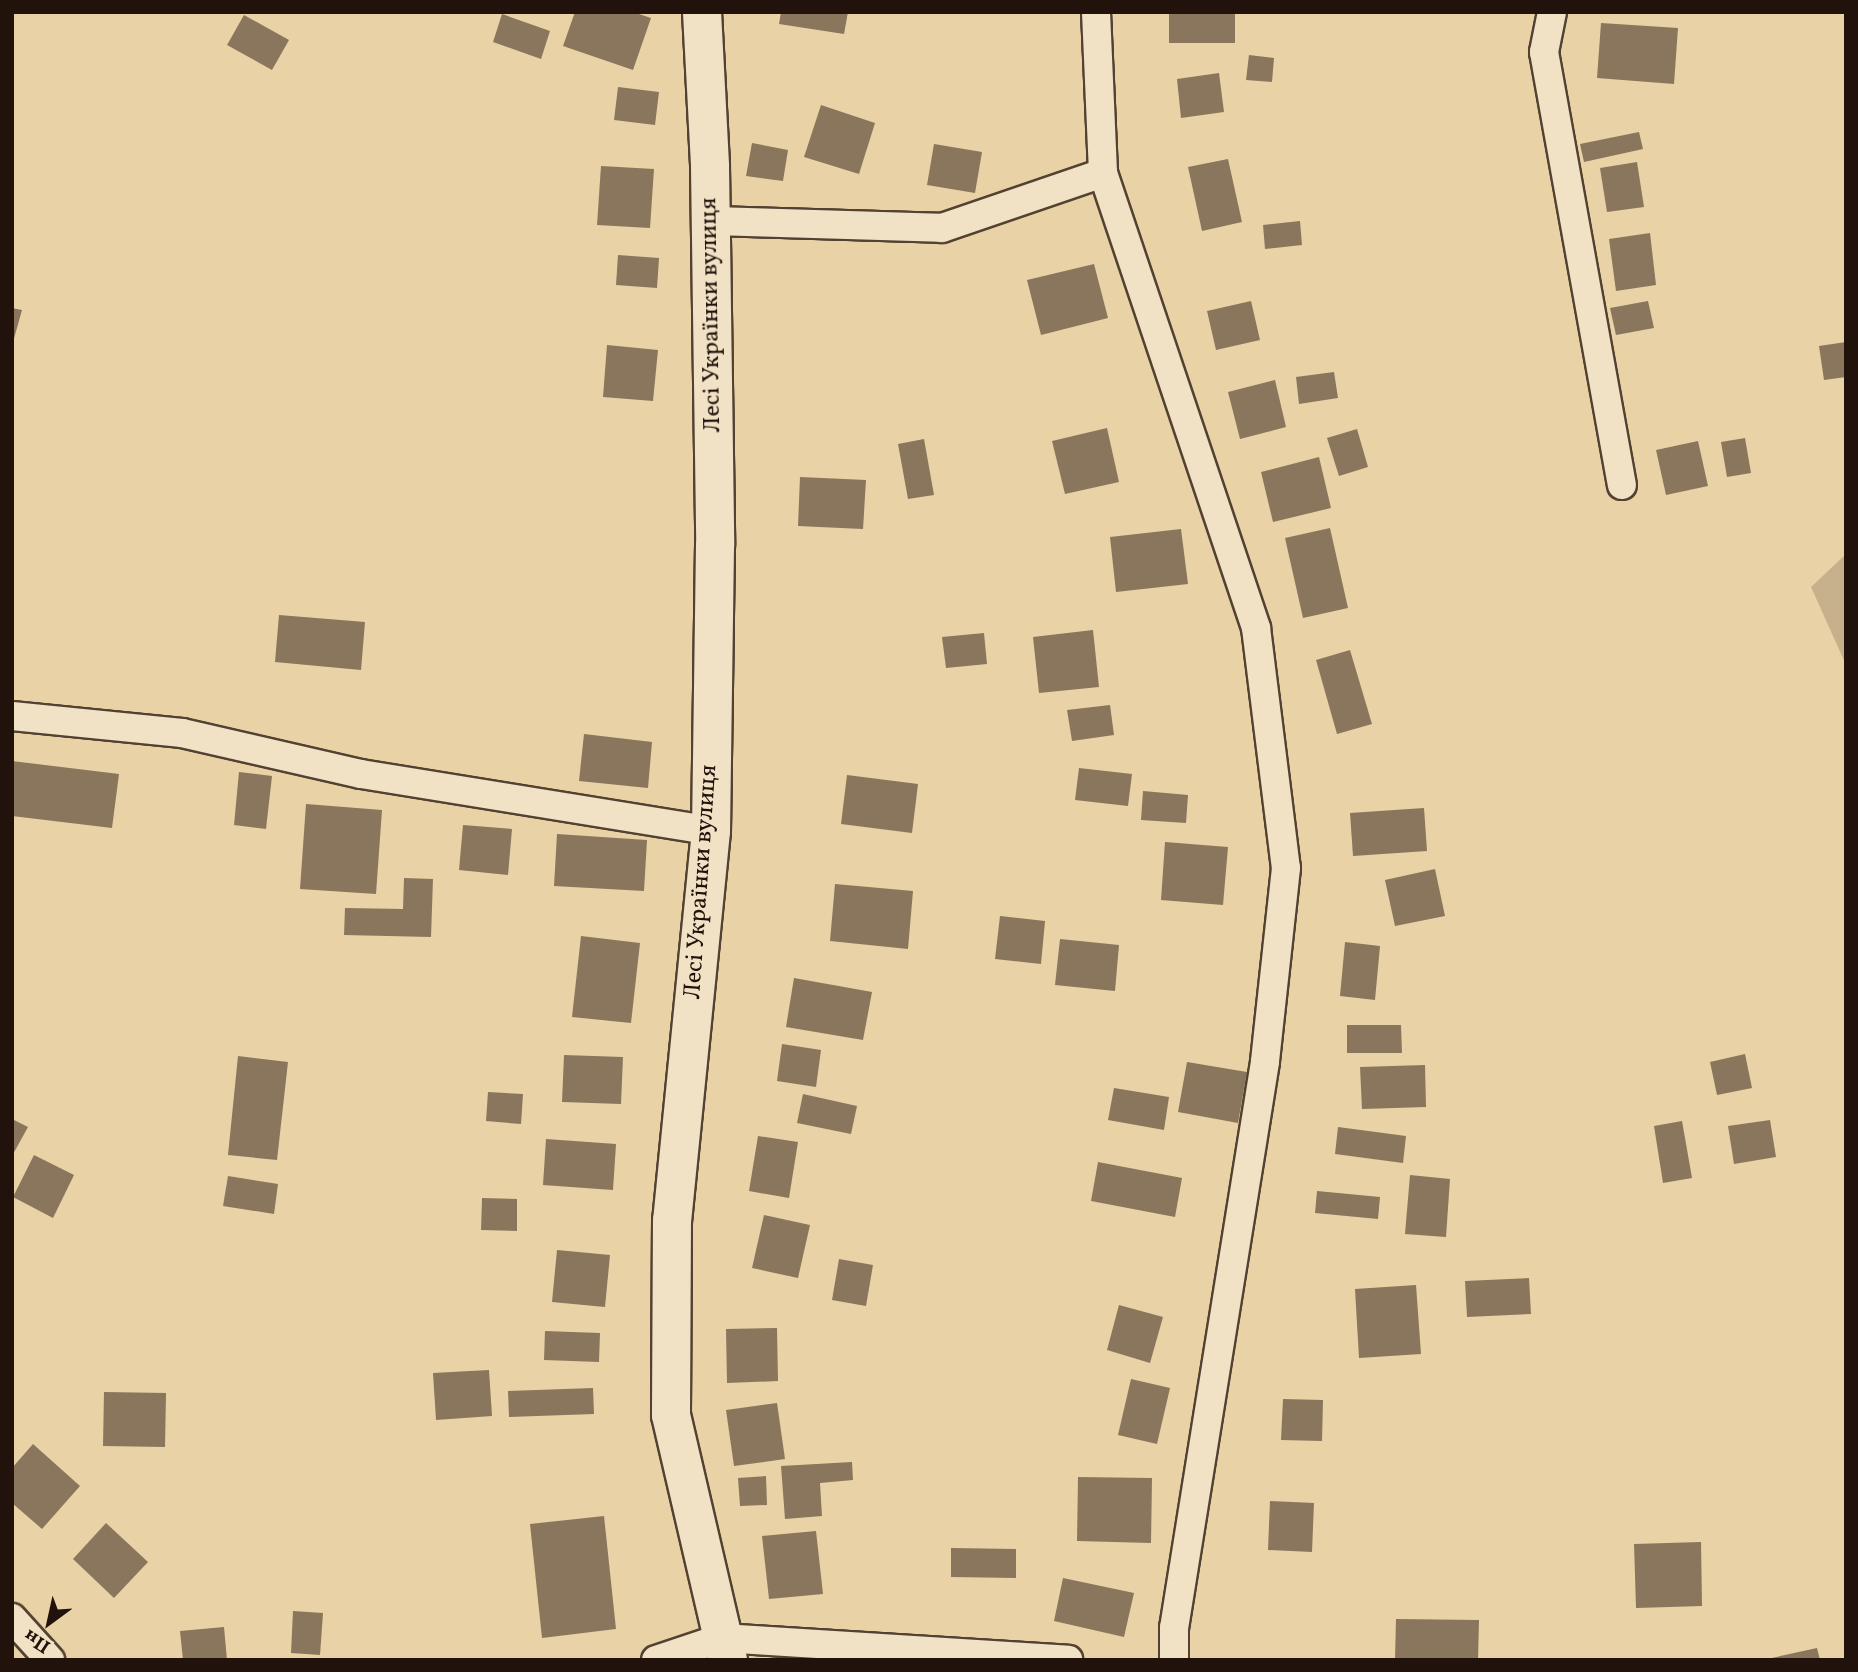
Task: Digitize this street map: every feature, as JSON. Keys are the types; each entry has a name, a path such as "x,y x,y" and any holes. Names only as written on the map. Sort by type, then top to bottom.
{"street":[{"name":"Лесі Українки вулиця","path":"702,12 711,221 715,532 711,831 672,1220 671,1415 725,1649"},
{"path":"1096,12 1103,173 1256,628 1286,868 1265,1062 1174,1628 1174,1660"},
{"path":"1552,12 1544,52 1622,485"},
{"path":"711,221 942,228 1103,173"},
{"path":"12,716 182,733 361,774 711,831"},
{"path":"12,1618 50,1660"},
{"path":"656,1660 725,1649 1068,1660"}],"shaded area":[{"path":"1846,554 1846,665 1811,587"}],"building":[{"path":"575,12 633,12 651,18 633,70 563,46"},
{"path":"781,12 848,12 844,34 779,24"},
{"path":"1169,12 1235,12 1235,43 1169,43"},
{"path":"502,14 550,31 541,59 493,42"},
{"path":"244,15 289,40 272,70 227,45"},
{"path":"1601,23 1678,28 1674,84 1597,78"},
{"path":"1249,55 1274,58 1272,82 1246,80"},
{"path":"1219,73 1224,112 1181,118 1177,79"},
{"path":"618,87 659,92 655,125 614,120"},
{"path":"821,105 875,123 859,174 804,157"},
{"path":"1639,132 1643,149 1584,162 1580,144"},
{"path":"752,143 788,150 783,181 746,176"},
{"path":"934,144 982,152 975,193 927,185"},
{"path":"1228,159 1242,222 1202,231 1188,167"},
{"path":"1637,162 1644,207 1607,212 1600,168"},
{"path":"601,166 654,169 650,228 597,225"},
{"path":"1300,221 1302,245 1265,249 1263,225"},
{"path":"1650,233 1656,285 1616,291 1609,239"},
{"path":"618,255 659,258 657,288 616,285"},
{"path":"1094,264 1108,318 1041,335 1027,280"},
{"path":"1251,301 1260,340 1216,350 1207,311"},
{"path":"1648,301 1654,328 1616,335 1610,308"},
{"path":"12,308 22,310 13,342 12,341"},
{"path":"1846,342 1846,377 1824,380 1819,346"},
{"path":"607,345 658,350 653,401 603,397"},
{"path":"1334,372 1338,398 1299,404 1296,377"},
{"path":"1275,380 1286,427 1240,439 1228,392"},
{"path":"1107,428 1119,482 1065,494 1052,441"},
{"path":"1357,429 1368,467 1339,476 1327,438"},
{"path":"1745,438 1751,473 1727,477 1721,442"},
{"path":"924,439 934,495 908,499 898,444"},
{"path":"1698,441 1708,486 1666,495 1656,450"},
{"path":"1319,457 1331,508 1273,522 1261,472"},
{"path":"800,477 866,480 863,529 798,526"},
{"path":"1330,528 1348,608 1303,618 1285,538"},
{"path":"1181,529 1188,584 1116,592 1110,537"},
{"path":"279,615 365,622 361,670 275,662"},
{"path":"1093,630 1099,687 1039,693 1033,637"},
{"path":"984,633 987,664 946,668 942,637"},
{"path":"1350,650 1372,724 1337,734 1316,660"},
{"path":"1110,705 1114,735 1072,741 1067,710"},
{"path":"584,734 652,742 648,788 579,781"},
{"path":"12,761 119,774 112,828 12,816"},
{"path":"1079,768 1132,774 1128,806 1075,800"},
{"path":"239,772 272,776 266,829 234,825"},
{"path":"847,775 918,784 912,833 841,824"},
{"path":"1143,791 1188,795 1186,823 1141,820"},
{"path":"306,804 382,810 376,894 300,889"},
{"path":"1424,808 1427,851 1353,856 1350,813"},
{"path":"463,825 512,829 508,875 459,870"},
{"path":"557,834 647,840 644,891 554,886"},
{"path":"1165,842 1228,847 1223,905 1161,900"},
{"path":"1435,869 1445,916 1395,926 1385,880"},
{"path":"404,878 433,879 431,937 344,935 345,908 403,909"},
{"path":"835,884 913,891 908,949 830,941"},
{"path":"1000,916 1045,921 1041,964 995,959"},
{"path":"581,936 640,943 631,1023 572,1017"},
{"path":"1060,939 1119,945 1115,991 1055,985"},
{"path":"1345,942 1380,946 1375,1000 1340,996"},
{"path":"794,978 872,992 863,1040 786,1027"},
{"path":"1347,1025 1401,1025 1402,1053 1347,1053"},
{"path":"782,1044 821,1050 816,1087 777,1081"},
{"path":"1745,1054 1752,1088 1717,1095 1710,1062"},
{"path":"564,1055 623,1057 621,1104 562,1102"},
{"path":"238,1056 288,1062 277,1160 228,1155"},
{"path":"1187,1062 1247,1072 1238,1123 1178,1112"},
{"path":"1425,1065 1426,1107 1362,1109 1360,1067"},
{"path":"1114,1088 1169,1097 1164,1130 1108,1120"},
{"path":"488,1092 523,1094 521,1124 486,1121"},
{"path":"803,1094 857,1106 851,1134 797,1123"},
{"path":"12,1119 28,1127 12,1156"},
{"path":"1770,1120 1776,1157 1734,1164 1728,1126"},
{"path":"1682,1121 1692,1178 1663,1183 1654,1126"},
{"path":"1338,1127 1406,1136 1403,1163 1335,1154"},
{"path":"758,1136 798,1142 789,1198 749,1191"},
{"path":"546,1139 616,1144 613,1190 543,1185"},
{"path":"34,1155 74,1175 53,1218 13,1197"},
{"path":"1098,1162 1182,1178 1175,1217 1091,1201"},
{"path":"1410,1175 1450,1179 1446,1237 1405,1234"},
{"path":"228,1176 278,1184 274,1214 223,1206"},
{"path":"1317,1191 1380,1197 1378,1219 1315,1213"},
{"path":"482,1198 517,1199 517,1231 481,1230"},
{"path":"764,1215 810,1225 798,1278 752,1268"},
{"path":"557,1250 610,1255 605,1307 552,1302"},
{"path":"839,1259 873,1265 866,1306 832,1300"},
{"path":"1529,1278 1531,1314 1467,1317 1465,1281"},
{"path":"1416,1285 1421,1354 1359,1358 1355,1289"},
{"path":"1119,1305 1163,1317 1150,1363 1107,1350"},
{"path":"777,1328 778,1381 727,1383 726,1329"},
{"path":"545,1331 600,1333 599,1362 544,1360"},
{"path":"489,1370 492,1416 436,1420 433,1373"},
{"path":"1131,1379 1170,1388 1157,1444 1118,1435"},
{"path":"593,1388 594,1414 509,1417 508,1391"},
{"path":"104,1392 166,1393 165,1447 103,1446"},
{"path":"1283,1399 1323,1400 1322,1441 1281,1440"},
{"path":"777,1403 785,1459 734,1466 726,1410"},
{"path":"33,1444 80,1486 42,1529 12,1503 12,1468"},
{"path":"852,1462 853,1480 820,1483 822,1516 785,1519 781,1466"},
{"path":"766,1476 767,1505 740,1506 738,1478"},
{"path":"1078,1477 1152,1478 1151,1543 1077,1541"},
{"path":"1270,1501 1314,1503 1312,1552 1268,1550"},
{"path":"604,1516 616,1629 542,1638 530,1524"},
{"path":"106,1523 148,1562 114,1598 73,1559"},
{"path":"816,1531 823,1594 769,1599 762,1536"},
{"path":"1701,1542 1702,1606 1636,1608 1634,1544"},
{"path":"951,1548 1016,1549 1016,1578 951,1577"},
{"path":"1063,1578 1134,1593 1124,1637 1054,1621"},
{"path":"293,1611 323,1613 320,1655 291,1653"},
{"path":"1396,1619 1479,1620 1478,1660 1395,1659"},
{"path":"224,1627 227,1660 183,1660 180,1631"},
{"path":"1817,1648 1820,1660 1767,1660 1767,1659"}]}
